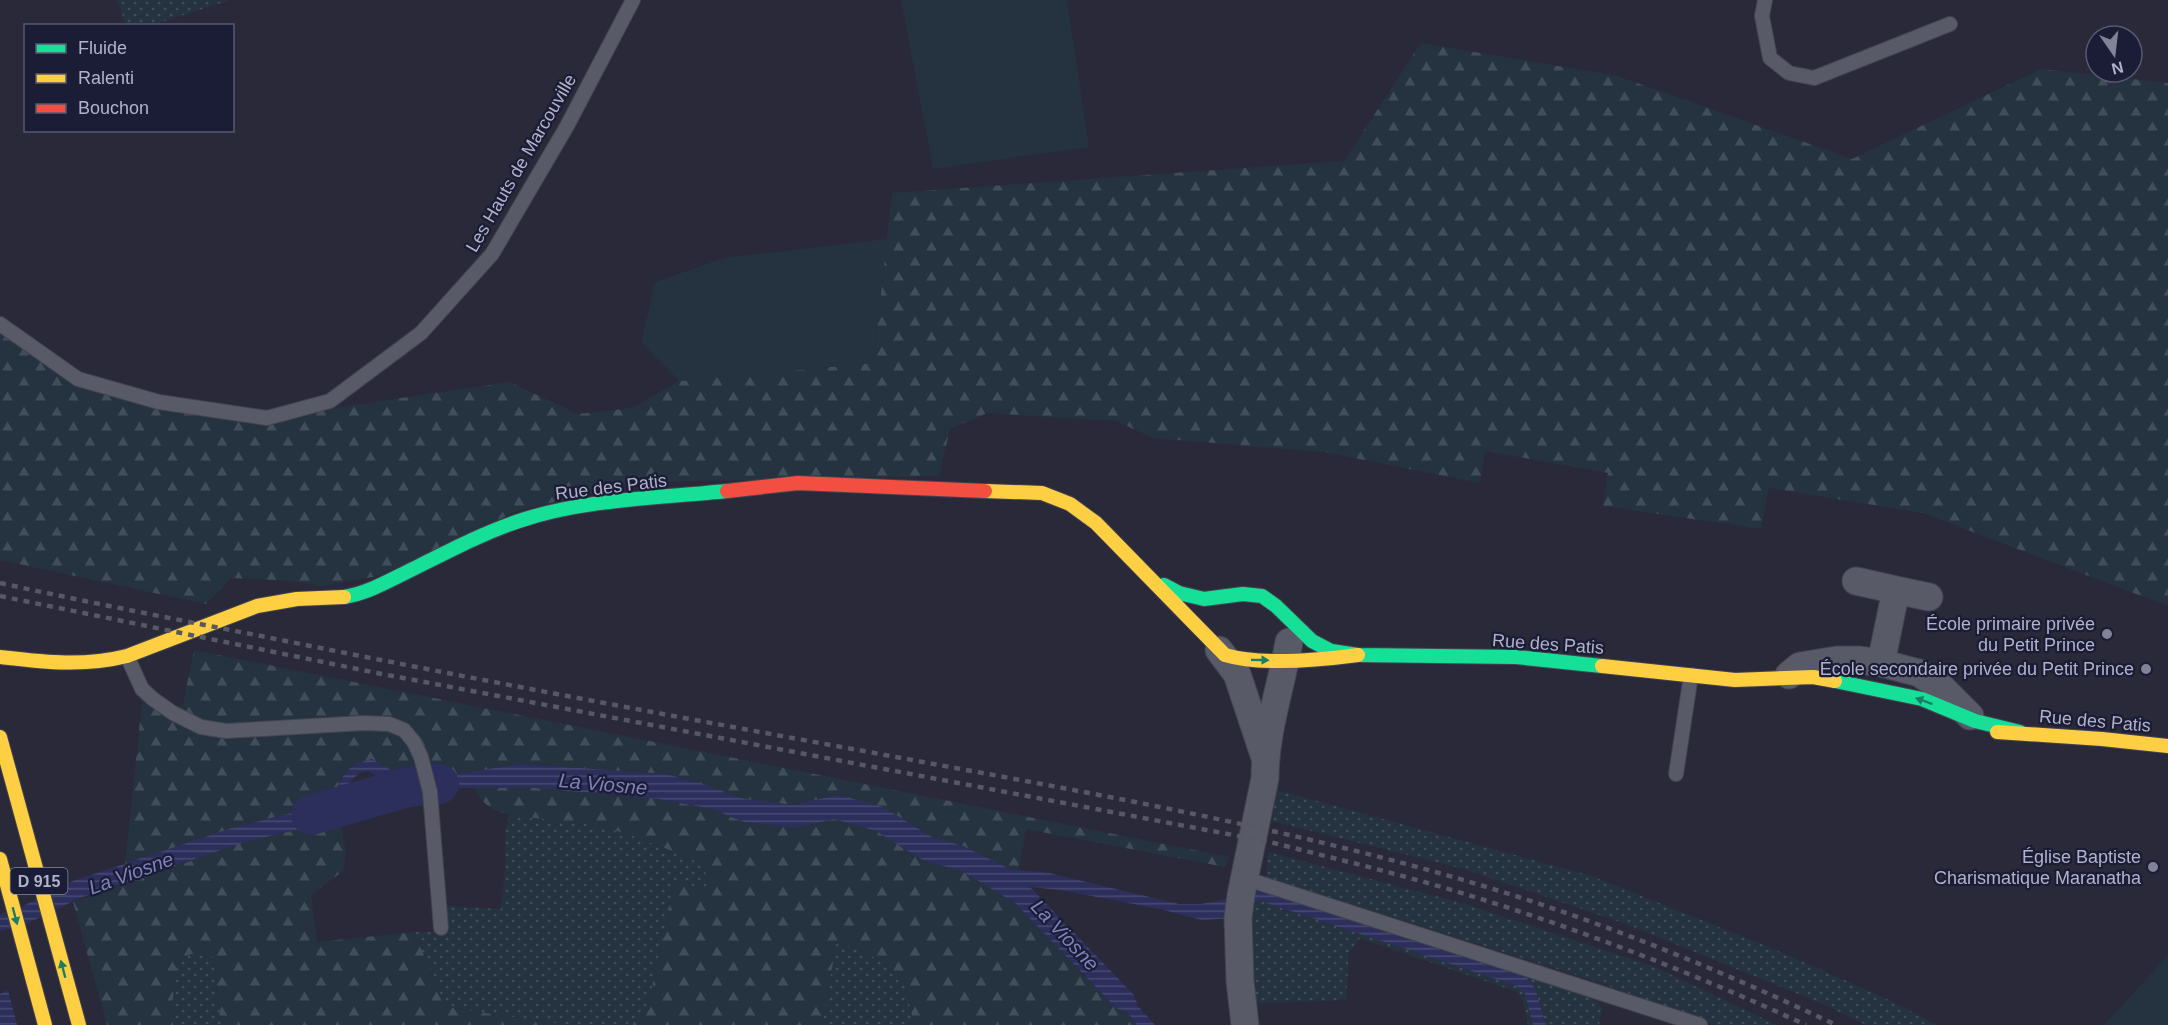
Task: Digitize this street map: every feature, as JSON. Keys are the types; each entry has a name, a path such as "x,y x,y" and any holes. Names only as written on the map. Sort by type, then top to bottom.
{"main road":[{"name":"Rue des Patis","path":"0,657 74,664 107,661 127,656 257,606 297,599 356,595 473,539 520,521 567,508 798,483 1041,493 1070,504 1084,513 1152,578 1217,648 1231,658 1329,659 1358,655"},
{"name":"Rue des Patis","path":"1152,578 1190,597 1204,599 1262,596 1321,646 1331,651 1358,655 1516,657 1794,684"},
{"name":"Rue des Patis","path":"1735,680 1767,689 1794,684 1813,677 1922,699 1981,732 2020,732"},
{"name":"Rue des Patis","path":"1962,723 2020,732 2168,746"},
{"name":"D 915","path":"0,737 79,1025"},
{"name":"D 915","path":"0,859 45,1025"}],"street":[{"path":"1856,580 1929,597"},
{"path":"1881,663 1896,590"},
{"path":"1231,596 1213,606 1207,617 1206,628 1217,648 1237,674 1265,760"},
{"path":"1245,1025 1240,981 1241,897 1265,778 1265,760 1290,630 1276,606"},
{"path":"1794,684 1800,666 1837,660 1881,663 1919,673 1942,688 1962,723"}],"lane":[{"name":"Les Hauts de Marcouville","path":"0,324 78,379 159,402 267,418 330,401 421,333 492,254 567,126 633,0"},
{"path":"1765,0 1762,16 1770,58 1789,73 1814,78 1950,24"},
{"path":"127,656 142,688 153,699 201,727 226,731 364,723 389,724 404,730 414,742 426,773 430,792 441,928"},
{"path":"1677,774 1691,675"},
{"path":"1241,897 1700,1025"}],"green space":[{"path":"117,0 230,0 155,24 126,24"},
{"path":"901,0 1067,0 1089,147 933,169"},
{"path":"1421,43 1617,76 1852,159 2041,69 2084,74 2084,84 2144,84 2144,80 2168,83 2168,606 1923,513 1769,488 1761,529 1603,506 1608,473 1485,451 1480,483 1324,452 1153,438 1116,421 988,413 950,429 939,476 661,482 625,485 517,511 383,575 322,586 280,580 231,578 206,604 0,560 0,324 78,379 267,418 509,382 578,414 632,408 679,381 873,363 892,193 1344,161"},
{"path":"887,239 873,363 679,381 641,342 655,282 724,258"},
{"path":"194,650 1229,857 1225,867 1026,829 1019,869 1010,869 963,846 932,837 883,807 839,795 792,805 740,798 707,785 666,774 521,764 410,781 372,759 341,777 334,797 303,810 232,828 125,865 143,698 168,716 183,704"},
{"path":"475,788 536,788 659,799 712,809 744,822 795,828 834,819 877,831 925,861 962,871 1015,903 1116,1008 1127,1012 1137,1025 914,1025 905,984 880,960 837,940 822,1025 627,1025 647,1011 675,880 709,892 705,869 700,863 686,857 616,831 587,824 523,817 500,812 486,805"},
{"path":"1277,790 1592,876 1776,950 1883,997 1937,1025 1866,1025 1825,1005 1626,924 1464,869 1272,821"},
{"path":"509,814 588,824 626,833 700,863 705,869 709,892 675,881 647,1011 627,1025 568,1025 446,1007 414,932 446,932 444,906 501,909 505,870 505,832"},
{"path":"339,815 346,852 343,871 311,895 317,942 414,932 446,1007 568,1025 221,1025 212,952 191,954 178,963 172,1004 173,1025 107,1025 73,902 245,842 312,826"},
{"path":"1268,852 1466,904 1655,967 1777,1025 1715,1025 1592,980 1266,877"},
{"path":"1264,887 1592,995 1602,1008 1599,1025 1546,1025 1535,988 1262,891"},
{"path":"1260,901 1517,986 1525,994 1533,1025 1528,1025 1523,1002 1517,992 1360,938 1349,953 1346,1000 1251,1004 1246,952 1252,903"},
{"path":"837,940 880,960 905,984 914,1025 822,1025"},
{"path":"212,952 221,1025 173,1025 172,1004 178,963 191,954"},
{"path":"2168,955 2168,1025 2104,1025"}],"water":[{"path":"372,759 410,781 521,764 666,774 707,785 740,798 792,805 839,795 883,807 932,837 963,846 1010,869 1049,873 1179,904 1201,904 1232,898 1233,918 1202,920 1160,909 1060,890 1030,887 1134,995 1138,1006 1155,1025 1137,1025 1127,1012 1116,1008 1015,903 962,871 925,861 876,831 834,819 795,828 744,822 712,809 659,799 536,788 455,788 385,797 378,777 368,771 355,776 345,796 363,799 364,805 312,826 245,842 80,898 22,926 0,931 0,914 19,908 73,881 232,828 303,810 334,798 339,783 351,767"},
{"path":"1260,891 1526,977 1535,988 1546,1025 1533,1025 1525,994 1517,986 1260,901 1252,903 1253,893"},
{"path":"8,990 17,1025 0,1025 0,994"}],"waterway":[{"name":"La Viosne","path":"311,815 408,787 439,784"}],"railway":[{"path":"0,583 489,681 1086,792 1303,838 1446,875 1595,923 1693,961 1836,1025"},
{"path":"0,596 377,673 1270,842 1423,882 1537,917 1718,986 1806,1025"}],"traffic: fast":[{"path":"344,597 380,585 492,531 544,514 622,500 727,491"},
{"path":"1164,585 1179,593 1204,599 1243,594 1262,596 1276,606 1312,641 1331,651 1358,655 1516,657 1602,666"},
{"path":"1835,681 1922,699 1975,721 2020,732"}],"traffic: slow":[{"path":"985,491 1042,493 1070,504 1096,523 1225,655 1273,661 1358,655"},
{"path":"0,657 95,662 127,656 257,606 297,599 344,597"},
{"path":"1602,666 1735,680 1813,677 1835,681"},
{"path":"1997,732 2168,746"},
{"path":"0,737 79,1025"},
{"path":"0,859 45,1025"}],"traffic: jam":[{"path":"727,491 798,483 985,491"}],"place":[{"name":"École primaire privée du Petit Prince","path":"2107,634"},
{"name":"École secondaire privée du Petit Prince","path":"2146,669"},
{"name":"Église Baptiste Charismatique Maranatha","path":"2153,867"}]}
